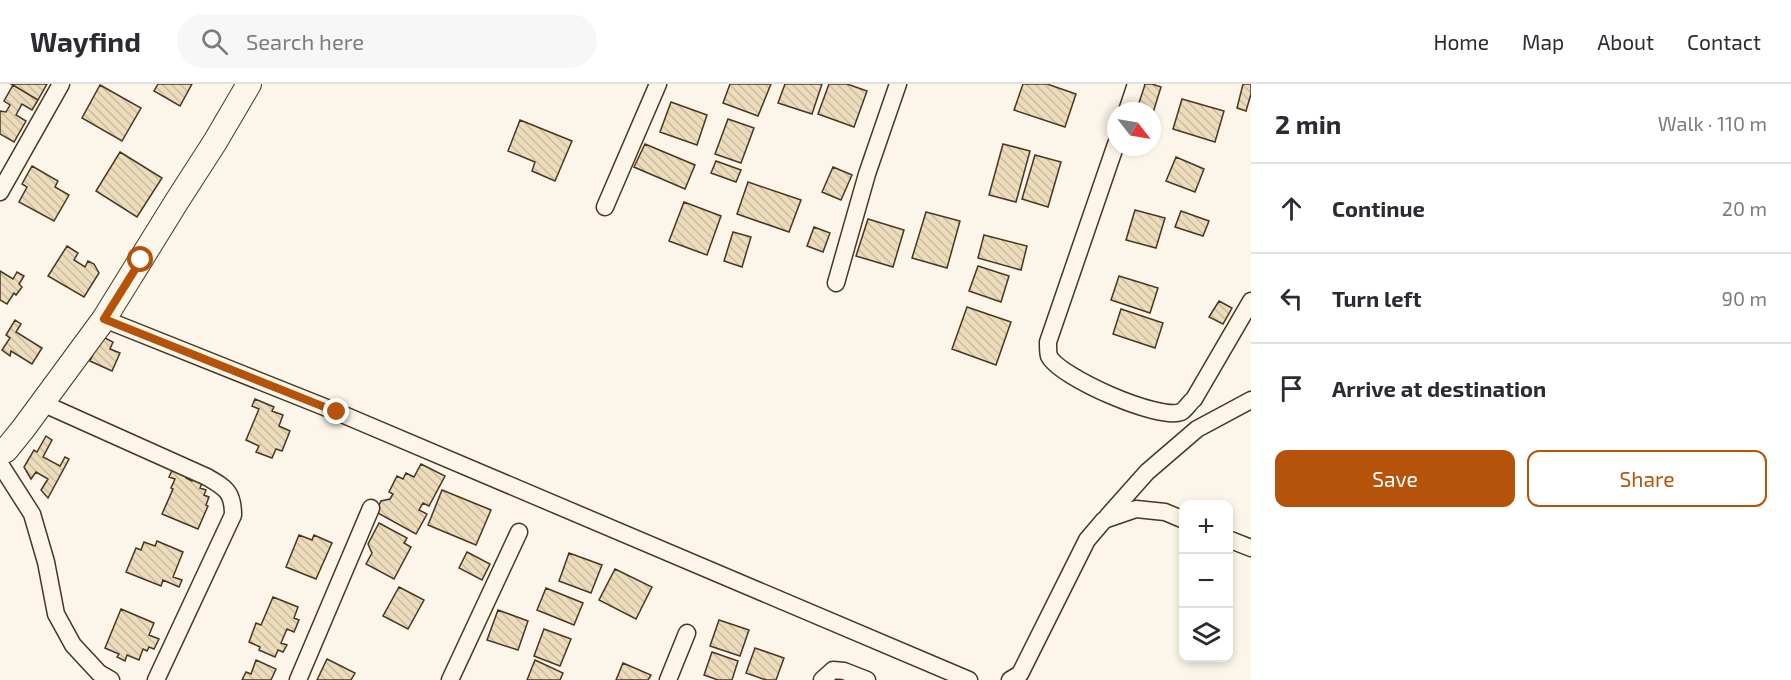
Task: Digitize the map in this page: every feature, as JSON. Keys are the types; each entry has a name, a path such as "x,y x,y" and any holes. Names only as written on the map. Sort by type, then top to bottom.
{"main road":[{"path":"0,453 6,450 104,319 249,84"}],"street":[{"path":"0,192 62,84"},
{"path":"605,207 658,84"},
{"path":"836,284 867,174 898,84"},
{"path":"1130,102 1136,84"},
{"path":"1112,156 1048,342 1049,356 1059,367 1117,400 1164,414 1181,412 1194,399 1251,301"},
{"path":"104,319 348,417 969,680"},
{"path":"1010,680 1020,674 1087,540 1104,520 1147,472 1197,429 1251,400"},
{"path":"42,403 207,477 225,487 233,501 233,515 156,680"},
{"path":"0,464 32,514 46,562 56,614 73,645 99,673 111,680"},
{"path":"298,680 371,508"},
{"path":"1104,520 1136,508 1165,512 1179,518"},
{"path":"450,680 519,532"},
{"path":"1233,541 1251,548"},
{"path":"668,680 687,633"},
{"path":"822,680 833,670 844,671 867,680"}],"building":[{"path":"11,84 47,84 38,100"},
{"path":"158,84 192,84 180,106 154,91"},
{"path":"730,84 771,84 758,116 723,103"},
{"path":"785,84 822,84 812,114 778,103"},
{"path":"829,84 847,84 867,91 854,127 818,114"},
{"path":"1023,84 1047,84 1076,94 1065,127 1014,110"},
{"path":"1140,84 1161,87 1156,102 1135,102"},
{"path":"1243,84 1251,84 1251,94 1246,111 1237,108"},
{"path":"13,85 38,100 32,110 22,104 16,115 26,121 14,142 0,134 0,111 6,112 10,105 4,101"},
{"path":"100,85 141,108 122,141 82,118"},
{"path":"1182,99 1224,111 1215,142 1173,129"},
{"path":"671,102 707,115 697,145 660,132"},
{"path":"728,119 754,128 741,163 715,154"},
{"path":"520,120 572,141 555,181 532,171 535,162 508,151"},
{"path":"645,144 695,165 685,189 634,167"},
{"path":"1003,144 1030,151 1016,202 989,195"},
{"path":"120,152 162,178 137,217 96,191"},
{"path":"1035,155 1061,162 1048,207 1022,199"},
{"path":"1176,157 1204,169 1195,192 1166,181"},
{"path":"716,161 741,170 736,182 711,173"},
{"path":"32,166 58,181 55,187 69,195 54,221 19,202 27,187 22,184"},
{"path":"833,167 852,175 841,200 822,192"},
{"path":"748,182 801,200 789,232 737,214"},
{"path":"684,202 721,216 707,255 669,241"},
{"path":"1135,210 1165,218 1156,248 1126,240"},
{"path":"1181,211 1209,221 1203,236 1175,227"},
{"path":"926,212 960,221 947,268 912,258"},
{"path":"868,219 904,230 893,267 856,256"},
{"path":"814,227 830,233 823,252 807,246"},
{"path":"733,232 751,237 742,267 724,261"},
{"path":"984,235 1027,246 1021,270 978,258"},
{"path":"67,246 78,253 74,260 85,267 88,261 94,264 99,273 84,297 48,276"},
{"path":"978,266 1009,276 1001,302 969,291"},
{"path":"0,271 13,279 17,272 24,276 19,284 22,287 16,295 14,293 7,304 0,300"},
{"path":"1119,276 1158,288 1150,313 1111,300"},
{"path":"1219,301 1232,308 1223,324 1209,317"},
{"path":"967,307 1011,322 996,365 952,349"},
{"path":"1121,309 1163,323 1155,348 1113,334"},
{"path":"15,320 21,324 16,332 42,348 32,364 11,351 10,356 2,350 10,338 6,335"},
{"path":"101,336 113,342 110,349 120,353 112,371 90,361"},
{"path":"255,399 274,407 272,411 283,415 279,426 290,431 282,451 276,449 272,458 256,452 259,446 246,440 259,409 252,406"},
{"path":"46,436 52,440 43,457 60,466 65,457 69,459 48,498 41,490 48,479 36,472 31,479 24,467 34,450 37,452"},
{"path":"421,464 445,476 429,506 423,503 419,510 427,514 416,534 376,512 381,501 390,499 393,494 389,492 397,476 403,479 406,473 414,477"},
{"path":"174,466 189,472 186,478 192,481 194,477 203,481 200,488 206,490 204,495 209,497 206,505 208,506 198,529 162,514 173,489 171,488 175,479 169,477"},
{"path":"442,490 491,510 476,545 428,525"},
{"path":"379,523 407,538 404,543 411,547 394,579 366,564 372,553 368,544"},
{"path":"299,535 312,540 314,535 332,543 316,579 286,567"},
{"path":"157,541 183,552 173,577 182,580 179,587 163,580 161,586 126,572 136,548 141,550 144,542 155,546"},
{"path":"467,552 490,564 482,580 459,568"},
{"path":"569,553 602,565 591,593 559,581"},
{"path":"615,569 652,587 636,619 599,600"},
{"path":"399,587 424,600 408,629 383,616"},
{"path":"546,588 583,603 574,625 537,610"},
{"path":"273,597 298,607 294,618 299,620 294,632 287,629 281,643 287,645 283,652 278,650 275,657 259,650 260,647 249,642 256,623 261,625"},
{"path":"121,609 154,623 149,635 159,639 154,649 149,647 147,651 143,649 139,660 127,655 125,661 117,657 119,654 105,648"},
{"path":"498,610 528,621 518,650 487,640"},
{"path":"719,620 749,630 740,656 710,646"},
{"path":"544,629 571,639 560,666 534,656"},
{"path":"755,648 784,658 776,680 766,680 746,673"},
{"path":"712,652 738,661 732,680 718,680 704,675"},
{"path":"327,659 355,673 351,680 317,680"},
{"path":"256,660 276,669 271,680 242,680 246,672 251,674"},
{"path":"535,660 563,673 560,680 527,680"},
{"path":"623,663 651,675 648,680 616,680"}],"route":[{"path":"141,260 104,319 337,412"}]}
